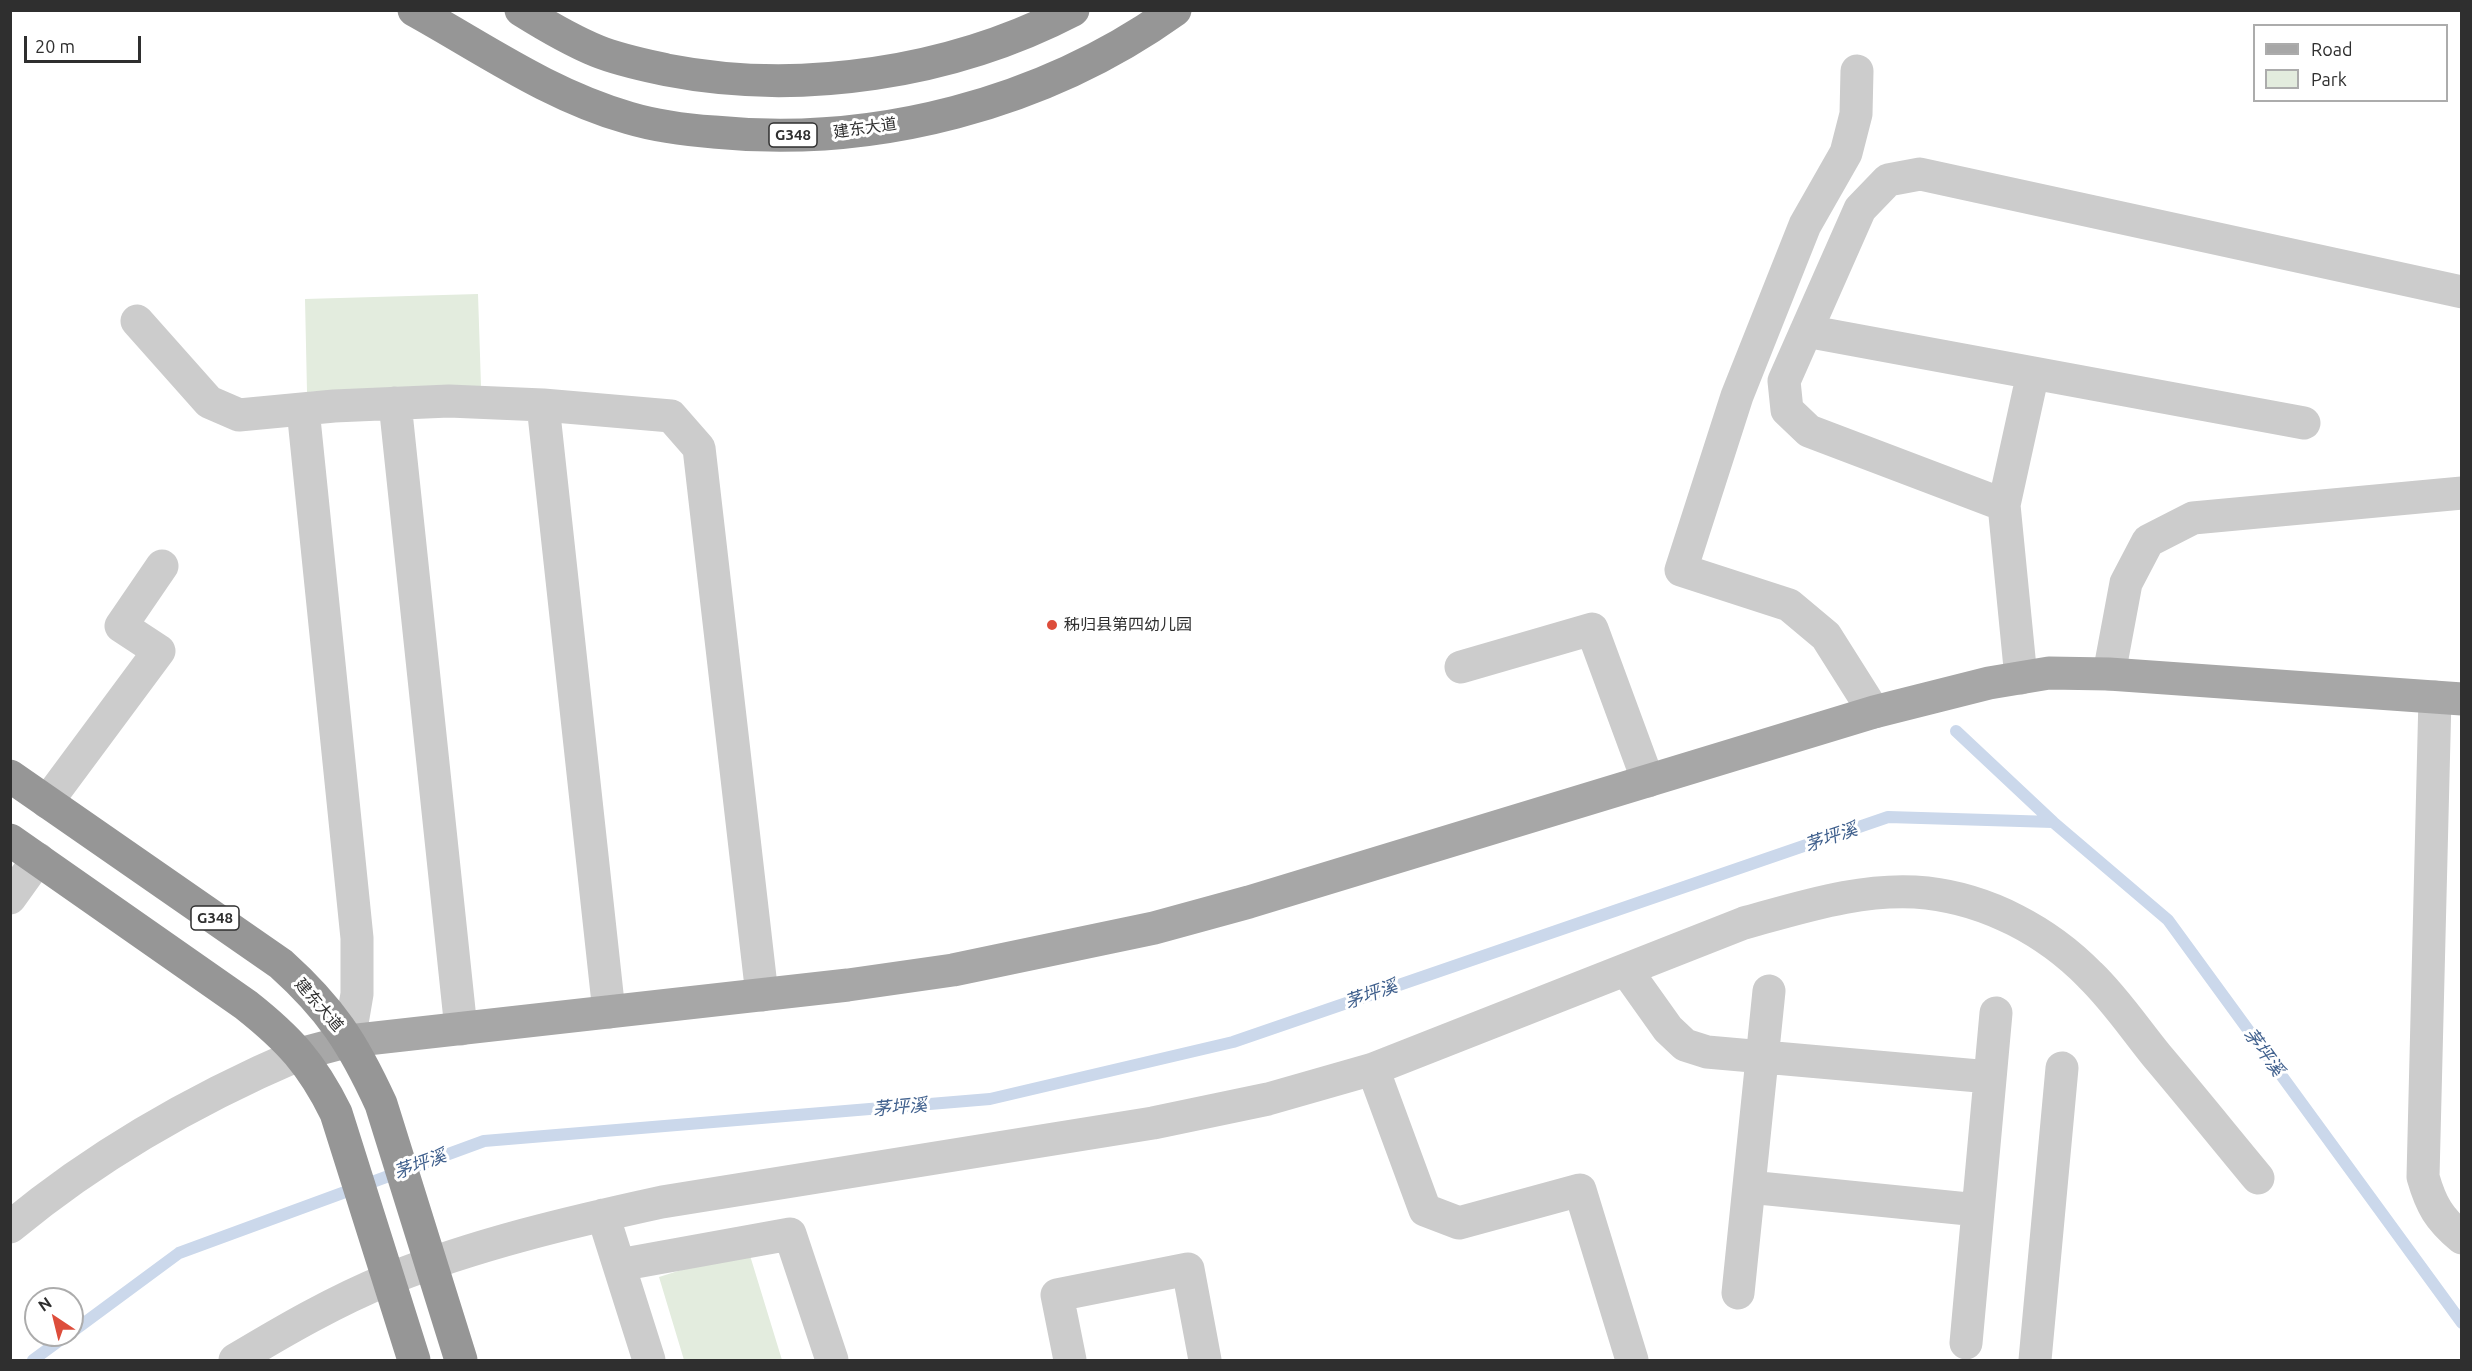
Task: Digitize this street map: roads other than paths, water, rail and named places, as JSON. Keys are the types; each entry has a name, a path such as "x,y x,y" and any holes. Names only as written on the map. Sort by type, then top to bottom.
{"highway":[{"name":"建东大道","path":"414,10 519,72 572,98 630,119 690,130 751,136 809,135 866,130 986,104 1043,84 1099,58 1155,16"},
{"path":"521,10 549,28 598,51 650,66 704,77 757,81 810,80 917,65 971,53 1021,35 1073,10"},
{"name":"建东大道","path":"10,776 281,964 314,994 349,1041 364,1066 378,1099 461,1360"},
{"path":"10,840 246,1005 275,1028 300,1054 321,1083 336,1113 414,1360"}],"main road":[{"path":"300,1054 349,1041 762,995 953,970 1154,928 1249,902 1874,712 1989,683 2049,673 2109,674 2448,698"}],"street":[{"path":"1857,71 1856,114 1846,153 1805,225 1737,396 1681,570 1789,605 1826,636 1874,712"},
{"path":"2004,505 1809,431 1787,410 1784,381 1860,208 1888,180 1920,174 2462,292"},
{"path":"137,321 209,402 239,415 449,401 543,405 671,416 699,448 762,995"},
{"path":"1806,331 2304,423"},
{"path":"2021,678 2004,505 2033,373"},
{"path":"395,403 461,1029"},
{"path":"543,405 609,1012"},
{"path":"303,409 357,938 357,994 349,1041"},
{"path":"2109,674 2126,583 2148,541 2157,536 2193,518 2462,493"},
{"path":"47,802 159,651 122,626 162,566"},
{"path":"1461,667 1592,629 1648,781"},
{"path":"2448,698 2422,1177 2430,1203 2447,1225 2462,1238"},
{"path":"10,898 38,859"},
{"path":"235,1360 298,1322 388,1280 484,1246 603,1215 674,1200 1153,1123 1268,1099 1373,1069 1744,923 1837,900 1882,892 1926,892 1973,902 2018,920 2057,946 2091,975 2258,1178"},
{"path":"1626,970 1668,1029 1685,1045 1707,1052 1990,1077"},
{"path":"1738,1293 1769,991"},
{"path":"1966,1343 1996,1013"},
{"path":"10,1227 79,1174 136,1136 196,1102 300,1054"},
{"path":"2035,1360 2062,1068"},
{"path":"1373,1069 1425,1210 1459,1223 1580,1190 1632,1360"},
{"path":"1749,1187 1978,1210"},
{"path":"603,1215 649,1360"},
{"path":"619,1265 790,1234 832,1360"},
{"path":"1070,1360 1057,1295 1188,1269 1205,1360"}],"waterway":[{"path":"1956,731 2053,822"},
{"name":"茅坪溪","path":"84,1323 179,1253 484,1141 990,1099 1233,1042 1888,817 2053,822 2168,920 2462,1323"},
{"name":"茅坪溪","path":"33,1360 51,1347"}],"place":[{"name":"秭归县第四幼儿园","path":"1052,625"}]}
